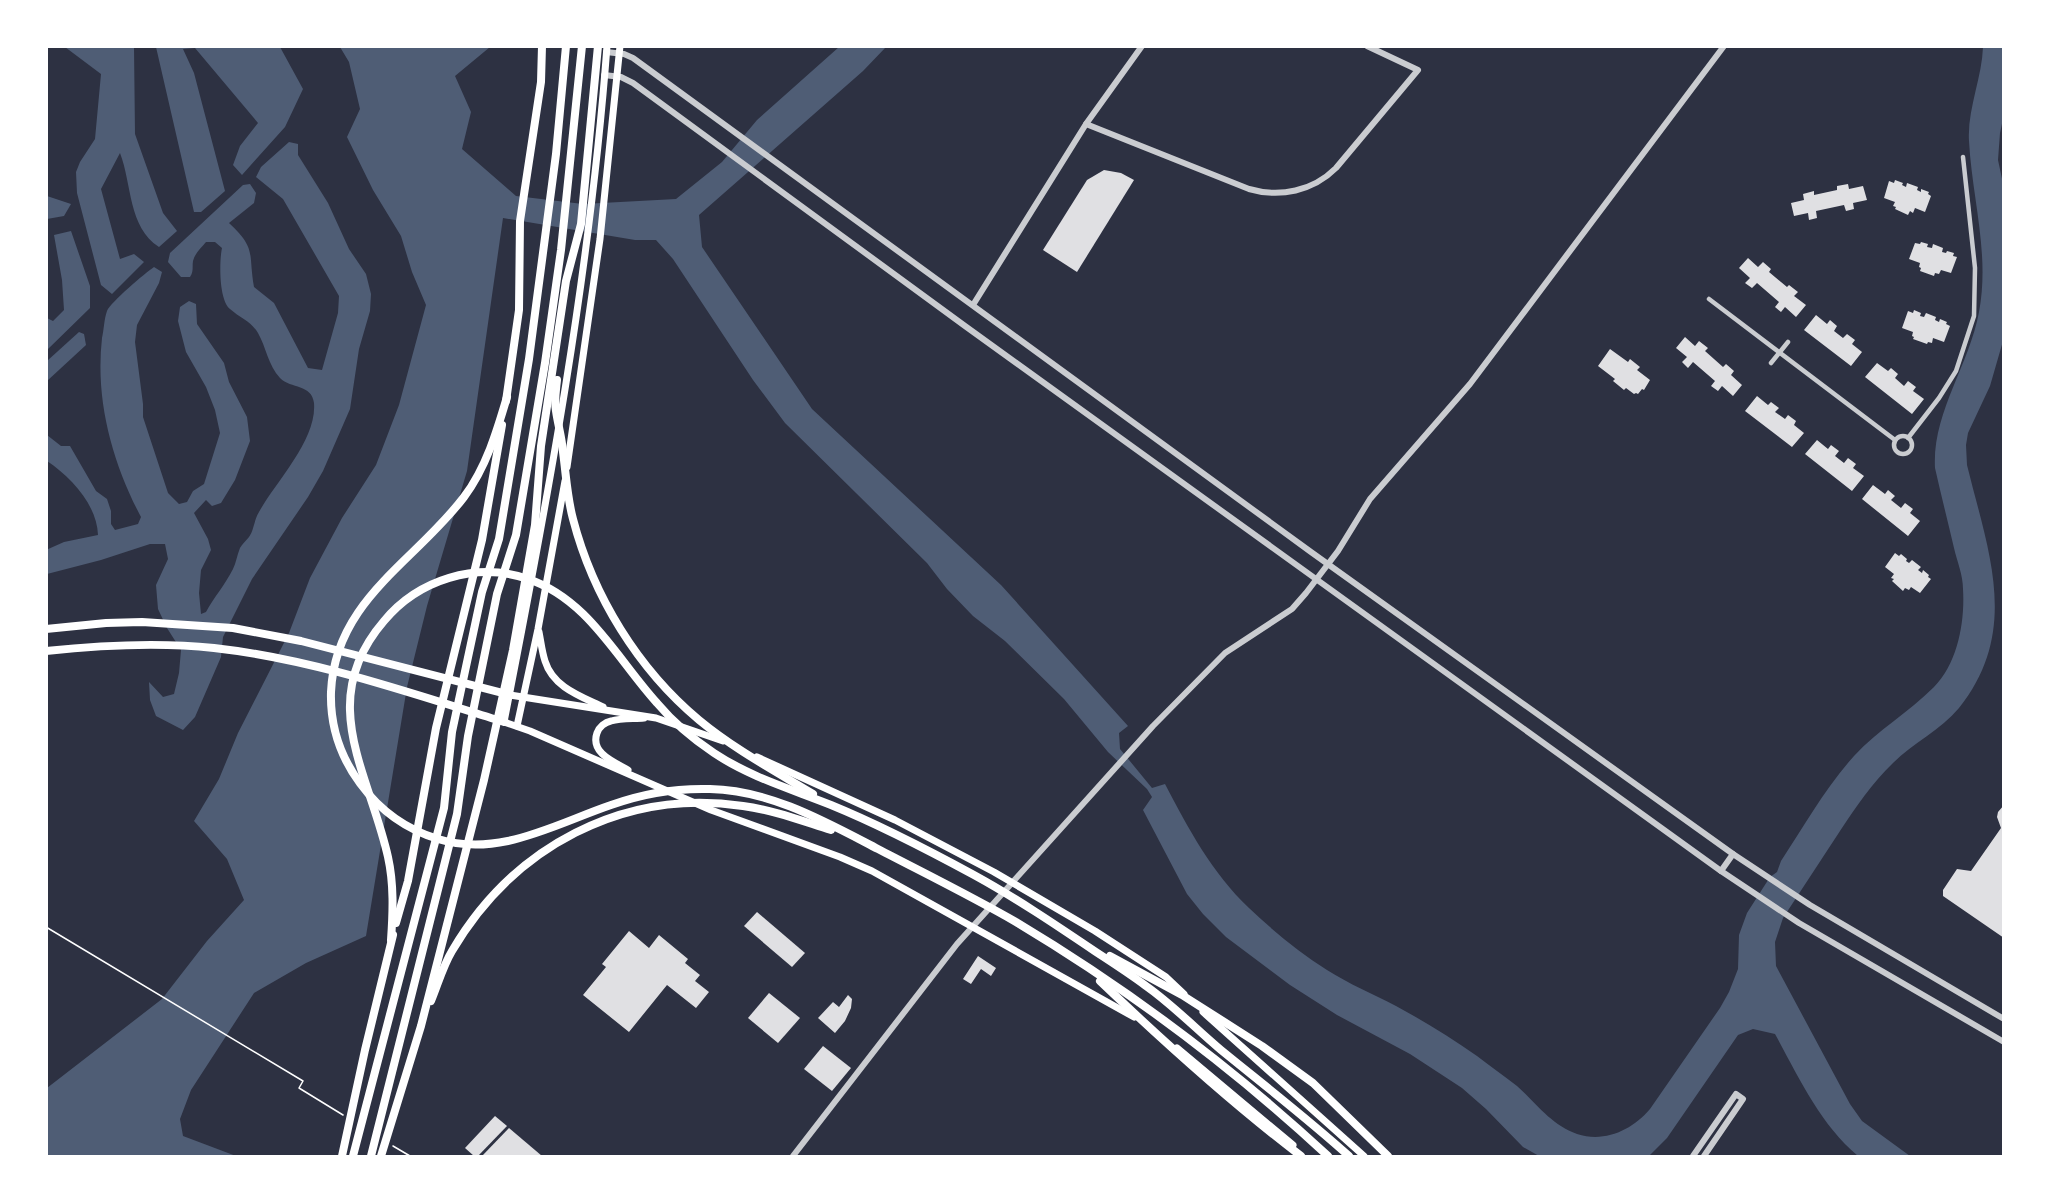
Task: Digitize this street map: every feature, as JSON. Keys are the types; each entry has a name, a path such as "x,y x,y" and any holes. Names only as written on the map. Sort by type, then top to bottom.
{"highway":[{"path":"342,1156 408,881 436,728 482,540 507,397 519,310 520,221 541,82 542,46"},
{"path":"353,1156 444,808 452,732 482,592 500,539 535,313 556,154 566,46"},
{"path":"371,1156 458,814 468,736 497,594 516,535 545,363 561,250 582,46"},
{"path":"381,1156 421,1026 476,813 511,661 535,525 541,446 566,281 581,224 598,46"},
{"path":"558,342 555,409 563,444 573,518 590,568 616,622 648,668 700,721 742,751 834,807"},
{"path":"507,397 492,442 474,482 453,510 372,593 353,619 335,664 331,691 333,722 342,751 358,782 384,810 421,833 457,843 483,844 509,841 555,827 611,804 654,792 710,789 747,793 770,800 819,820 928,873 1018,923 1122,990 1180,1032 1280,1111 1328,1156"},
{"path":"392,940 393,895 389,860 352,738 350,709 352,685 365,649 387,617 411,596 441,580 458,575 508,574 547,586 570,602 611,645 656,702 699,742 758,777 834,807 976,877 1090,948 1147,986 1224,1052 1294,1107 1349,1156"},
{"path":"421,1026 451,953 485,904 536,856 568,837 606,819 669,805 720,803 743,806 800,820 879,849"},
{"path":"1090,948 1116,959 1182,995 1262,1046 1313,1083 1388,1156"},
{"path":"1084,966 1160,1038 1273,1135 1303,1156"}],"main road":[{"path":"504,722 564,404 592,199 606,49"},
{"path":"518,726 559,521 600,239 619,50"},
{"path":"46,629 142,622 222,626 279,635 523,698 656,718 716,738 921,833 1095,931 1166,977 1364,1156"},
{"path":"538,629 545,661 554,677 568,690 608,710"},
{"path":"46,651 121,645 213,648 280,659 407,692 518,726 711,810 853,862 918,895 1133,1016 1155,1031 1271,1125 1303,1156"},
{"path":"652,784 606,757 600,752 596,739 600,727 609,721 656,718"}],"street":[{"path":"973,305 1086,124 1142,46"},
{"path":"1086,124 1249,189 1273,193 1297,190 1320,180 1336,168 1418,70 1367,46"},
{"path":"796,1155 903,1012 973,926 1116,767 1225,652 1292,609 1329,564 1370,499 1474,379 1724,46"},
{"path":"606,49 619,50 633,58 1732,854 1810,905 2004,1018"},
{"path":"604,75 628,79 768,183 1721,871 1799,923 2004,1042"},
{"path":"1908,438 1939,398 1956,371 1974,316 1975,268 1963,157"},
{"path":"1708,299 1895,440"},
{"path":"1771,363 1788,342"},
{"path":"1902,436 1908,438 1911,445 1910,450 1905,453 1899,452 1895,448 1895,440 1902,436"},
{"path":"1721,871 1732,854"},
{"path":"1693,1156 1736,1094 1743,1099 1704,1156"}],"path":[{"path":"46,927 303,1081 299,1088 350,1119"},
{"path":"390,1144 410,1156"}],"water":[{"path":"65,47 134,47 135,134 163,213 177,231 159,247 149,238 136,217 120,153 101,189 120,259 134,254 144,262 112,294 101,285 77,193 76,172 95,139 101,74"},
{"path":"156,47 280,47 303,89 285,127 242,175 233,165 240,146 258,123 195,48 183,49 194,73 225,191 201,212 194,212"},
{"path":"340,47 490,47 455,76 471,112 462,149 516,196 583,204 676,199 722,162 757,120 839,47 886,47 863,71 699,215 702,247 812,409 1001,585 1128,726 1119,733 1120,749 1152,788 1165,784 1212,865 1249,908 1286,941 1327,970 1417,1018 1477,1056 1517,1086 1559,1125 1577,1134 1598,1137 1626,1129 1650,1109 1729,992 1738,969 1739,935 1747,913 1770,877 1777,872 1781,861 1816,807 1854,756 1934,687 1949,666 1954,654 1963,614 1963,584 1935,468 1936,448 1945,409 1974,332 1982,290 1981,247 1969,141 1970,118 1983,47 2003,47 2003,119 1998,160 2004,188 2003,341 1990,386 1968,433 1966,445 1967,465 1990,559 1994,590 1994,620 1989,649 1978,679 1959,708 1944,723 1893,763 1865,795 1783,918 1775,942 1776,966 1850,1104 1862,1121 1910,1156 1858,1156 1832,1130 1821,1115 1775,1034 1753,1029 1738,1035 1667,1138 1649,1156 1539,1156 1523,1147 1462,1088 1410,1054 1337,1015 1290,985 1226,937 1203,914 1187,894 1143,810 1152,797 1147,789 1108,752 1064,699 1005,641 973,616 947,589 927,563 785,423 753,380 673,259 656,240 635,240 503,218 467,471 427,606 407,687 366,936 306,963 254,993 191,1090 180,1119 183,1136 236,1156 47,1156 47,1088 162,999 207,941 244,900 227,859 194,821 219,779 238,733 289,633 310,578 342,518 376,465 399,405 426,305 412,272 401,236 373,190 347,137 360,109 349,62"},
{"path":"289,142 298,144 298,155 328,203 349,249 366,274 371,294 370,311 359,349 350,409 323,471 252,579 223,637 221,657 195,717 183,730 156,716 150,700 149,682 163,697 174,694 179,673 181,650 158,609 156,585 168,559 165,544 150,544 47,574 46,550 64,542 98,535 97,524 88,503 65,475 47,461 47,435 61,446 70,446 96,491 107,499 111,511 111,524 115,530 138,524 141,517 122,475 108,430 101,384 102,338 107,311 115,301 154,267 162,272 159,283 137,325 135,342 143,417 168,493 179,504 187,502 193,491 204,484 220,433 215,410 206,387 186,352 178,321 180,307 189,301 196,304 197,324 224,363 229,382 247,417 250,441 235,480 221,503 212,506 206,500 194,513 208,539 211,550 201,570 199,593 201,614 206,612 233,569 240,548 251,534 259,512 302,446 313,417 314,403 305,390 280,378 255,329 226,304 221,280 222,248 215,242 206,242 194,258 190,277 181,277 168,262 170,253 243,185 250,184 256,193 254,203 229,223 248,246 254,287 274,303 308,368 322,370 338,313 339,296 283,199 256,177 261,167"},
{"path":"47,196 71,204 64,216 47,219"},
{"path":"71,231 90,286 90,308 47,350 47,318 53,321 64,310 62,280 54,235"},
{"path":"79,332 84,334 86,345 47,381 47,361"}],"building":[{"path":"1104,170 1121,173 1134,180 1077,272 1043,250 1087,180"},
{"path":"1895,180 1906,187 1907,183 1918,187 1917,190 1921,192 1921,189 1929,192 1931,196 1925,212 1915,208 1913,213 1910,211 1908,215 1895,209 1896,207 1893,206 1895,202 1884,198 1889,181 1894,183"},
{"path":"1848,184 1849,189 1863,186 1867,200 1853,203 1854,209 1846,211 1844,205 1816,211 1817,218 1809,220 1808,213 1794,216 1791,203 1804,200 1803,194 1814,191 1814,195 1837,190 1837,186"},
{"path":"1921,242 1928,244 1927,247 1932,248 1933,244 1943,248 1942,252 1954,253 1953,256 1957,257 1951,273 1941,270 1934,276 1920,271 1920,263 1909,259 1915,243 1920,244"},
{"path":"1748,258 1758,267 1763,262 1771,269 1769,272 1787,287 1789,285 1798,292 1794,296 1806,305 1796,317 1785,307 1781,312 1775,307 1779,302 1757,283 1752,288 1745,283 1750,278 1739,268"},
{"path":"1914,310 1921,313 1920,316 1924,317 1926,313 1936,317 1935,320 1939,322 1940,319 1947,322 1946,324 1950,326 1944,342 1933,338 1932,343 1927,344 1913,339 1913,332 1902,328 1908,311 1913,313"},
{"path":"1816,315 1827,324 1830,320 1837,326 1834,331 1843,338 1847,334 1855,340 1852,344 1862,352 1851,366 1804,330"},
{"path":"1685,337 1695,346 1699,341 1708,348 1705,351 1723,367 1726,364 1734,371 1731,375 1742,385 1733,396 1722,386 1718,391 1711,386 1715,381 1693,362 1688,368 1682,362 1687,357 1676,348"},
{"path":"1610,349 1628,362 1630,359 1640,367 1637,370 1650,380 1644,390 1634,394 1626,388 1624,390 1613,381 1615,379 1598,366"},
{"path":"1877,363 1888,371 1891,368 1898,374 1895,378 1904,386 1908,381 1916,387 1913,391 1924,399 1912,414 1865,377"},
{"path":"1757,396 1768,405 1771,402 1779,408 1775,412 1785,419 1788,415 1796,421 1794,425 1804,433 1792,447 1745,411"},
{"path":"1817,440 1828,449 1831,445 1839,451 1835,456 1844,463 1848,458 1856,464 1853,468 1864,476 1852,491 1805,454"},
{"path":"1873,485 1885,494 1888,490 1895,496 1891,500 1901,508 1905,503 1913,509 1910,513 1920,521 1908,536 1862,499"},
{"path":"1895,553 1899,556 1901,554 1909,563 1912,560 1921,567 1918,570 1922,573 1923,570 1929,575 1931,579 1920,593 1911,587 1903,591 1892,581 1894,574 1885,567"},
{"path":"2004,805 2004,938 1943,896 1943,890 1957,869 1971,871 2001,828 1997,817"},
{"path":"757,912 805,953 792,967 744,926"},
{"path":"629,931 649,948 659,935 688,959 685,963 700,975 695,981 709,992 696,1008 667,985 629,1032 583,995 606,967 602,964"},
{"path":"978,956 996,968 991,976 981,969 971,984 963,979"},
{"path":"769,993 800,1018 778,1043 748,1018"},
{"path":"848,995 852,999 851,1008 845,1021 835,1033 818,1018 833,1002 839,1007"},
{"path":"823,1046 851,1068 832,1091 804,1069"},
{"path":"495,1116 507,1126 478,1156 474,1156 465,1148"},
{"path":"509,1128 542,1156 482,1156"}]}
